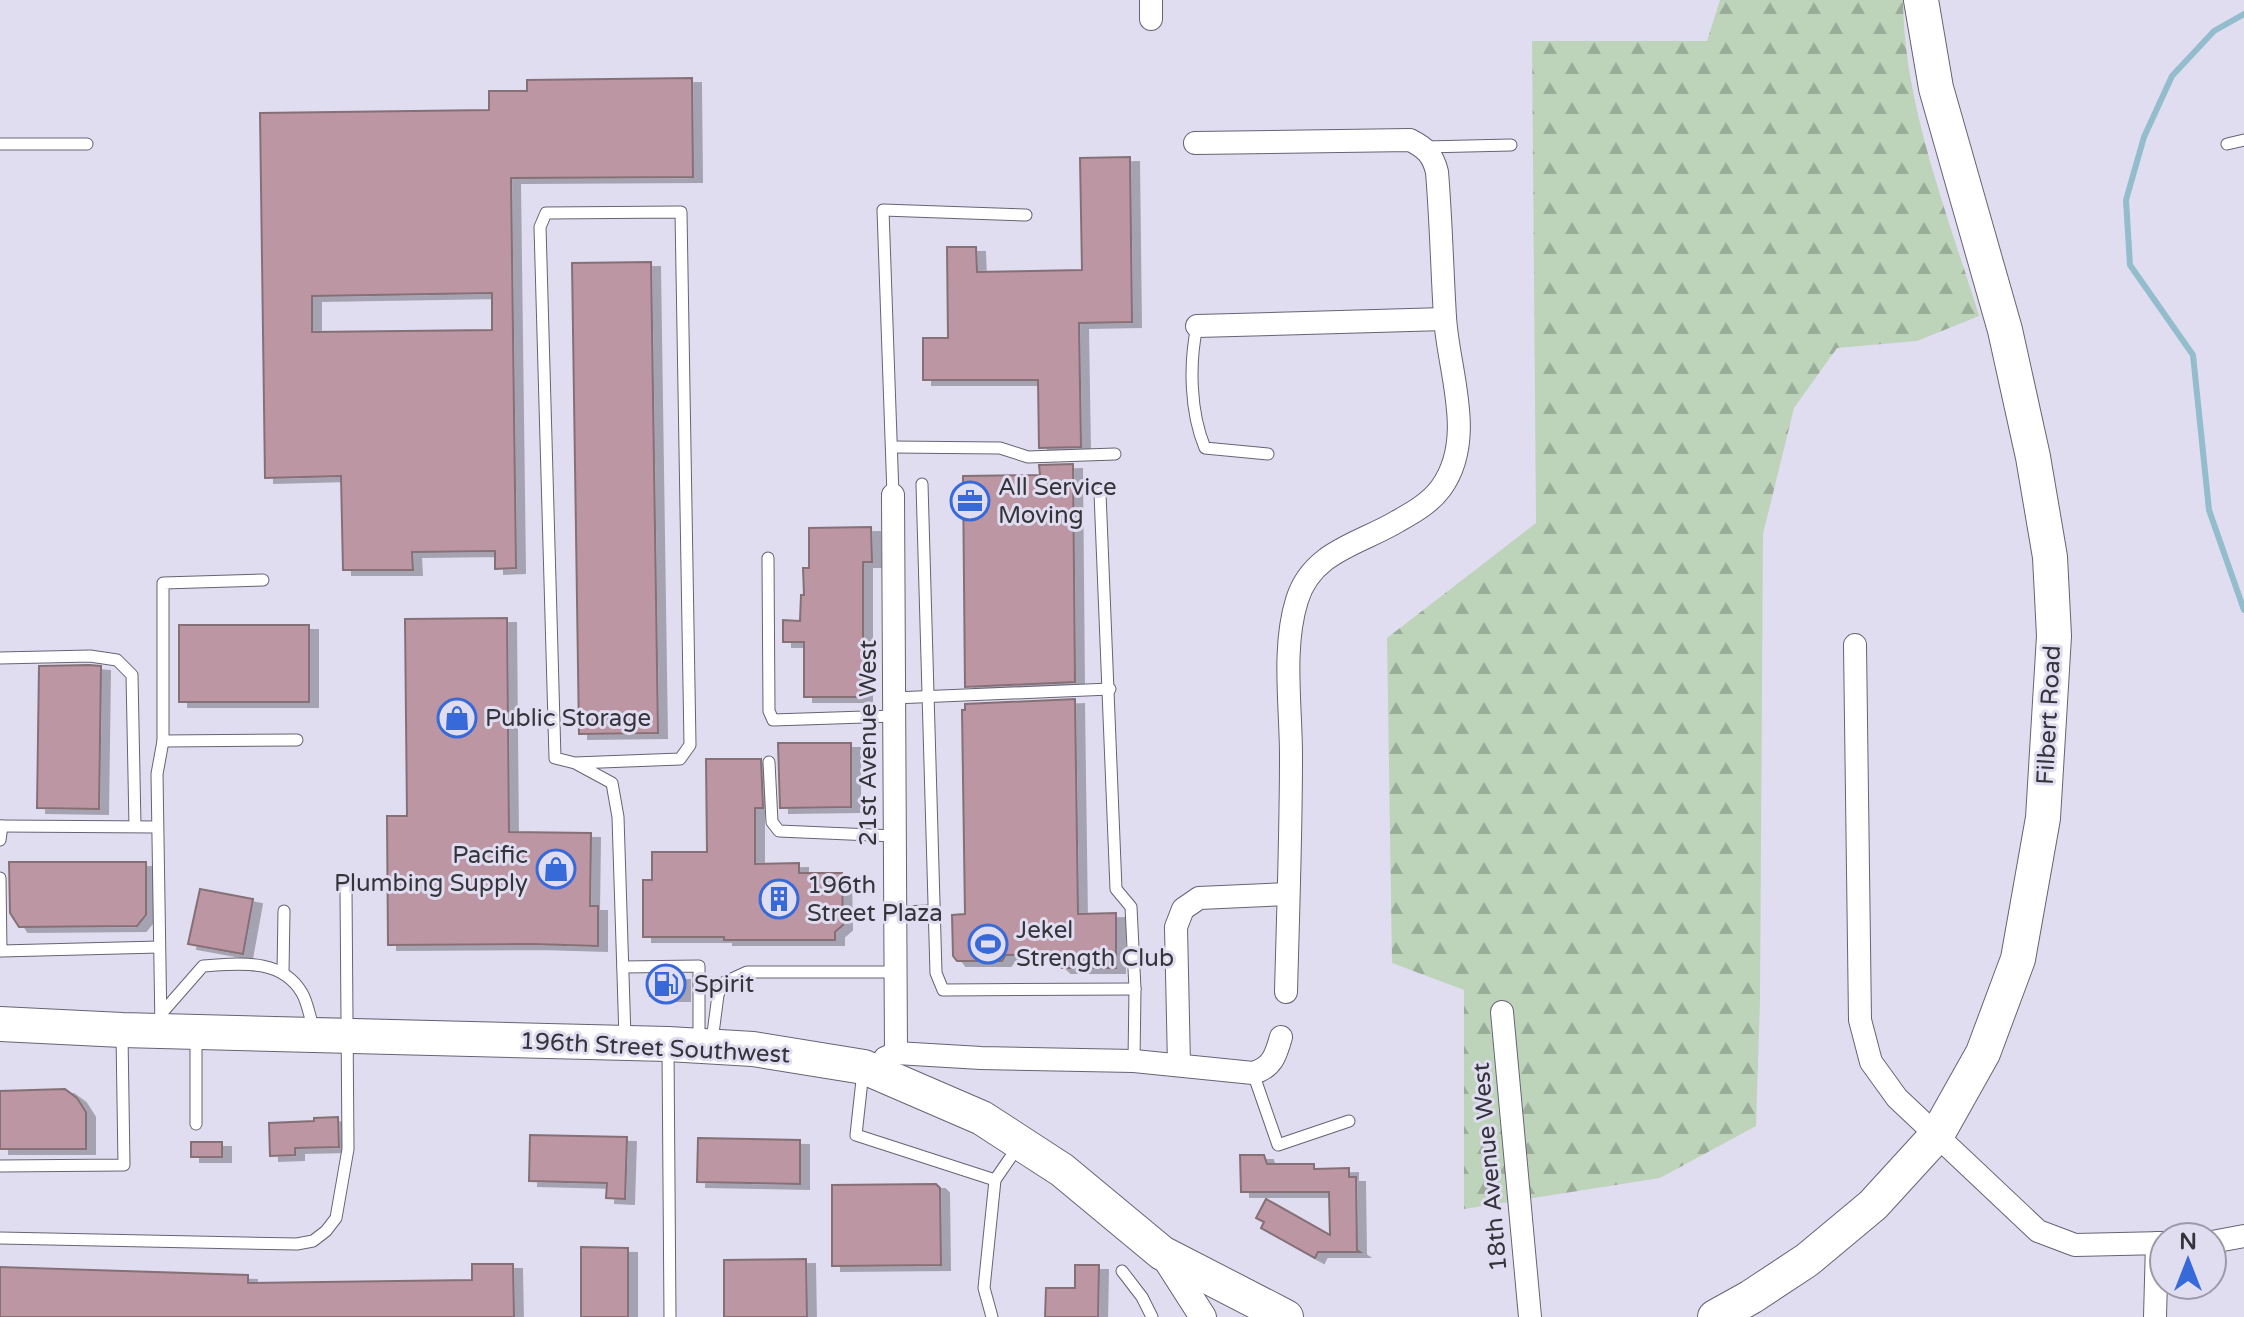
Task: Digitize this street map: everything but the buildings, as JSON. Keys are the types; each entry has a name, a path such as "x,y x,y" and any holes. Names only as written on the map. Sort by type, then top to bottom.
{"main road":[{"name":"Filbert Road","path":"1715,1317 1807,1260 1873,1205 1937,1135 1983,1053 2018,959 2043,818 2054,636 2050,557 2033,457 2005,330 1936,88 1921,0"},
{"name":"196th Street Southwest","path":"0,1024 122,1030 161,1022 196,1030 693,1045 753,1049 864,1067 982,1118 1062,1170 1162,1253 1286,1317"}],"street":[{"path":"1195,143 1410,140 1424,147 1434,158 1437,172 1445,319 1458,415 1456,449 1442,487 1427,503 1321,561 1311,571 1297,600 1289,651 1286,992"},
{"path":"1197,326 1445,319"},
{"name":"21st Avenue West","path":"893,495 896,1053"},
{"path":"1855,645 1860,1020 1871,1062 1897,1098 2038,1231 2075,1245 2148,1243"},
{"path":"1179,1065 1176,927 1183,909 1199,898 1288,894"},
{"name":"18th Avenue West","path":"1502,1012 1530,1317"},
{"path":"864,1067 896,1053 1134,1061 1253,1073 1265,1070 1276,1055 1281,1037"},
{"path":"1162,1253 1203,1317"}],"lane":[{"path":"2227,144 2244,140"},
{"path":"0,144 87,144"},
{"path":"1424,147 1511,145"},
{"path":"893,495 883,210 1026,215"},
{"path":"575,763 680,759 690,745 681,212 546,213 540,227 555,758 575,763 612,783 618,817 625,1043"},
{"path":"1197,326 1193,393 1196,428 1205,448 1268,454"},
{"path":"892,447 1000,448 1028,457 1115,454"},
{"path":"922,484 936,973 943,990 1135,989"},
{"path":"1100,493 1116,889 1131,907 1135,989 1134,1061"},
{"path":"768,558 769,711 773,720 894,707 928,695 1110,689"},
{"path":"161,1022 157,774 163,741 163,583 263,580"},
{"path":"0,658 90,656 117,660 132,675 135,826"},
{"path":"163,741 297,740"},
{"path":"769,762 772,822 779,831 895,836"},
{"path":"0,840 1,826 157,827"},
{"path":"0,878 1,951 159,947"},
{"path":"0,1238 297,1244 313,1241 326,1231 336,1218 340,1204 348,1149 346,890"},
{"path":"283,972 284,911"},
{"path":"895,912 934,911"},
{"path":"161,1022 203,966 252,963 283,972 303,993 315,1034"},
{"path":"623,967 699,966 670,1317"},
{"path":"693,1045 723,983 747,972 896,972"},
{"path":"0,1166 124,1165 122,1030"},
{"path":"196,1030 196,1124"},
{"path":"864,1067 856,1135 995,1180"},
{"path":"1253,1073 1278,1145 1349,1121"},
{"path":"992,1317 984,1288 995,1180 1020,1144"},
{"path":"1122,1271 1142,1297 1152,1317"}],"green space":[{"path":"1720,0 1903,0 1905,40 1919,120 1979,316 1917,341 1837,348 1794,408 1763,534 1760,1001 1756,1126 1660,1178 1464,1209 1464,990 1392,963 1387,638 1536,523 1532,41 1707,41"}],"waterway":[{"path":"2244,14 2214,31 2172,76 2144,137 2126,200 2130,265 2193,355 2209,510 2244,610"}],"place":[{"name":"All Service Moving","path":"970,501"},
{"name":"Public Storage","path":"457,718"},
{"name":"Pacific Plumbing Supply","path":"556,869"},
{"name":"196th Street Plaza","path":"779,899"},
{"name":"Jekel Strength Club","path":"988,944"},
{"name":"Spirit","path":"666,984"}]}
